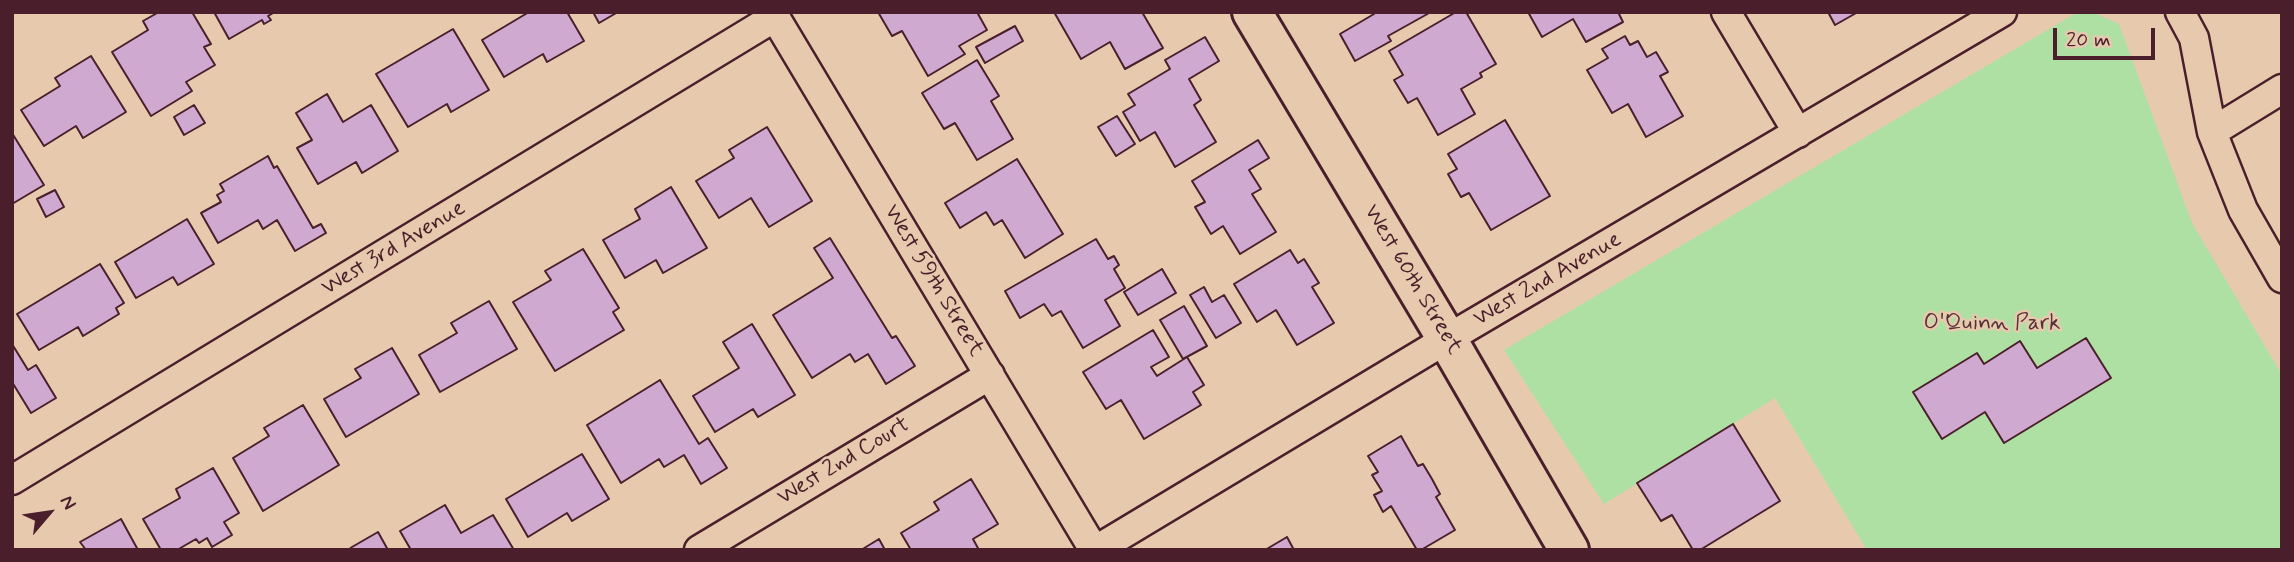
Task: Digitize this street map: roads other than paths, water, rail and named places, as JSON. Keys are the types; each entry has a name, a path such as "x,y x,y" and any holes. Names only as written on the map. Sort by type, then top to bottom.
{"street":[{"name":"West 60th Street","path":"1252,12 1569,550"},
{"path":"1726,12 1798,133"},
{"name":"West 2nd Avenue","path":"1095,550 2002,12"},
{"path":"2180,12 2194,38 2212,132 2243,210 2282,278"},
{"name":"West 59th Street","path":"774,15 1095,550"},
{"name":"West 3rd Avenue","path":"12,480 774,15"},
{"path":"2212,132 2282,89"},
{"name":"West 2nd Court","path":"699,550 990,375"}],"park label":[{"name":"O'Quinn Park","path":"1992,324"}]}
